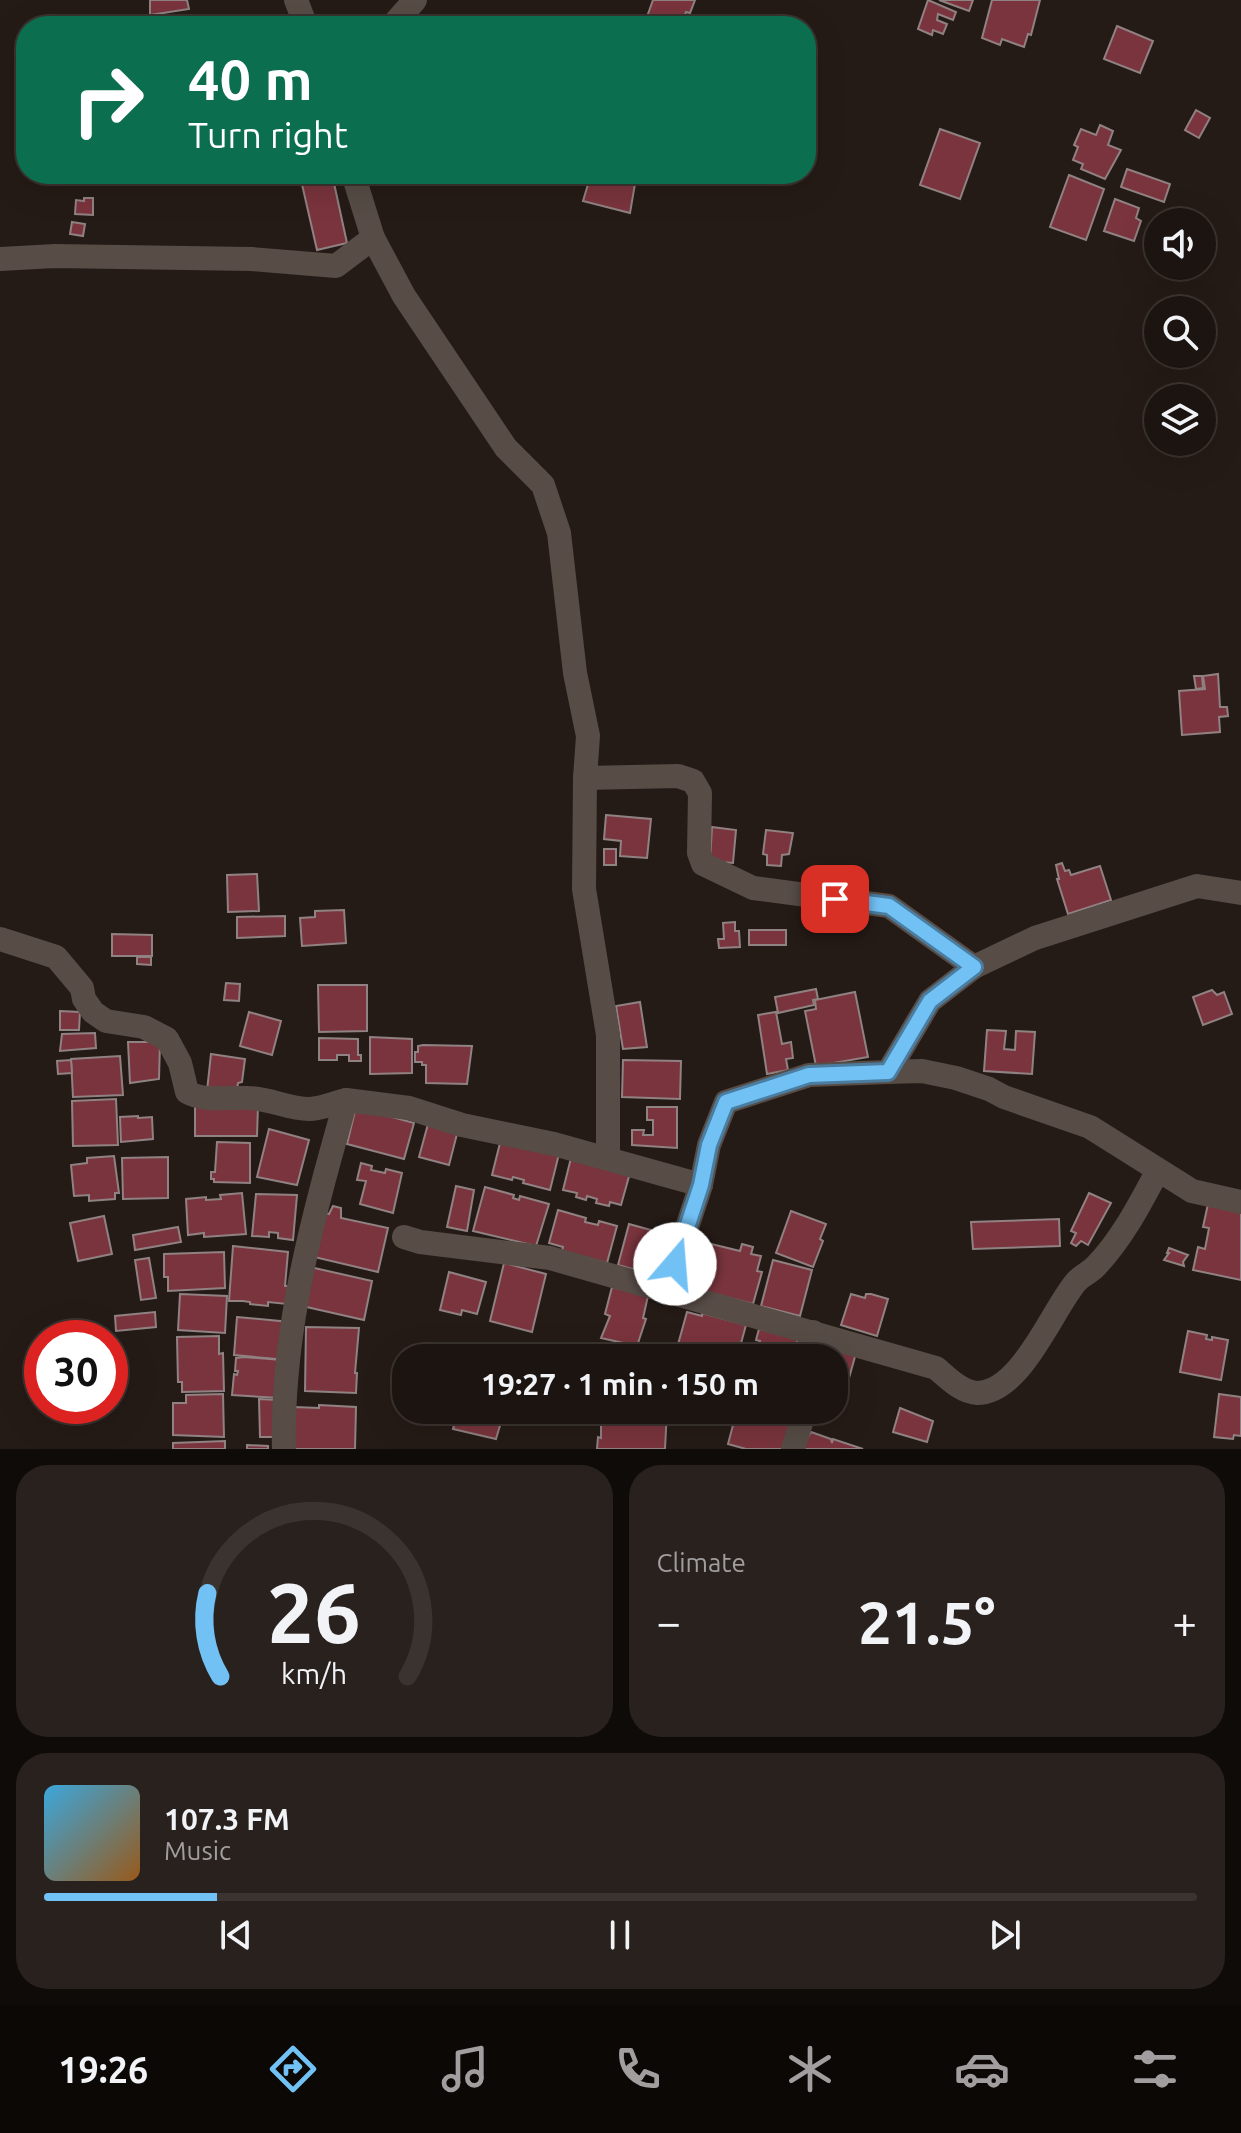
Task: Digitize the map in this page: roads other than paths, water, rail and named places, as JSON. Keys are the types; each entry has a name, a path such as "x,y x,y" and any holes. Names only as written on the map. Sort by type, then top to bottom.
{"street":[{"path":"401,16 415,0"},
{"path":"356,184 373,238 404,296 506,448 543,485 559,533 575,673 588,736 584,889 608,1035 608,1158"},
{"path":"0,259 55,256 251,259 336,266 373,238"},
{"path":"585,778 678,776 693,781 700,793 699,853 703,864 753,888 889,906 974,967"},
{"path":"888,1072 930,1001 974,967 1035,938 1197,886 1241,893"},
{"path":"0,939 56,957 82,988 84,999 93,1012 106,1021 144,1027 167,1039 180,1063 187,1092 193,1096 249,1097 290,1108 314,1109 346,1100 409,1108 462,1125 554,1144 701,1185"},
{"path":"666,1291 701,1185 709,1145 726,1102 809,1075 922,1071 956,1078 1090,1127 1192,1191 1241,1202"},
{"path":"284,1449 296,1296 346,1100"},
{"path":"404,1237 420,1242 550,1258 936,1368 962,1389 978,1393 994,1388 1014,1373 1036,1346 1076,1281 1094,1268 1130,1223 1158,1170"},
{"path":"809,1344 813,1332"},
{"path":"793,1449 801,1424"}]}
